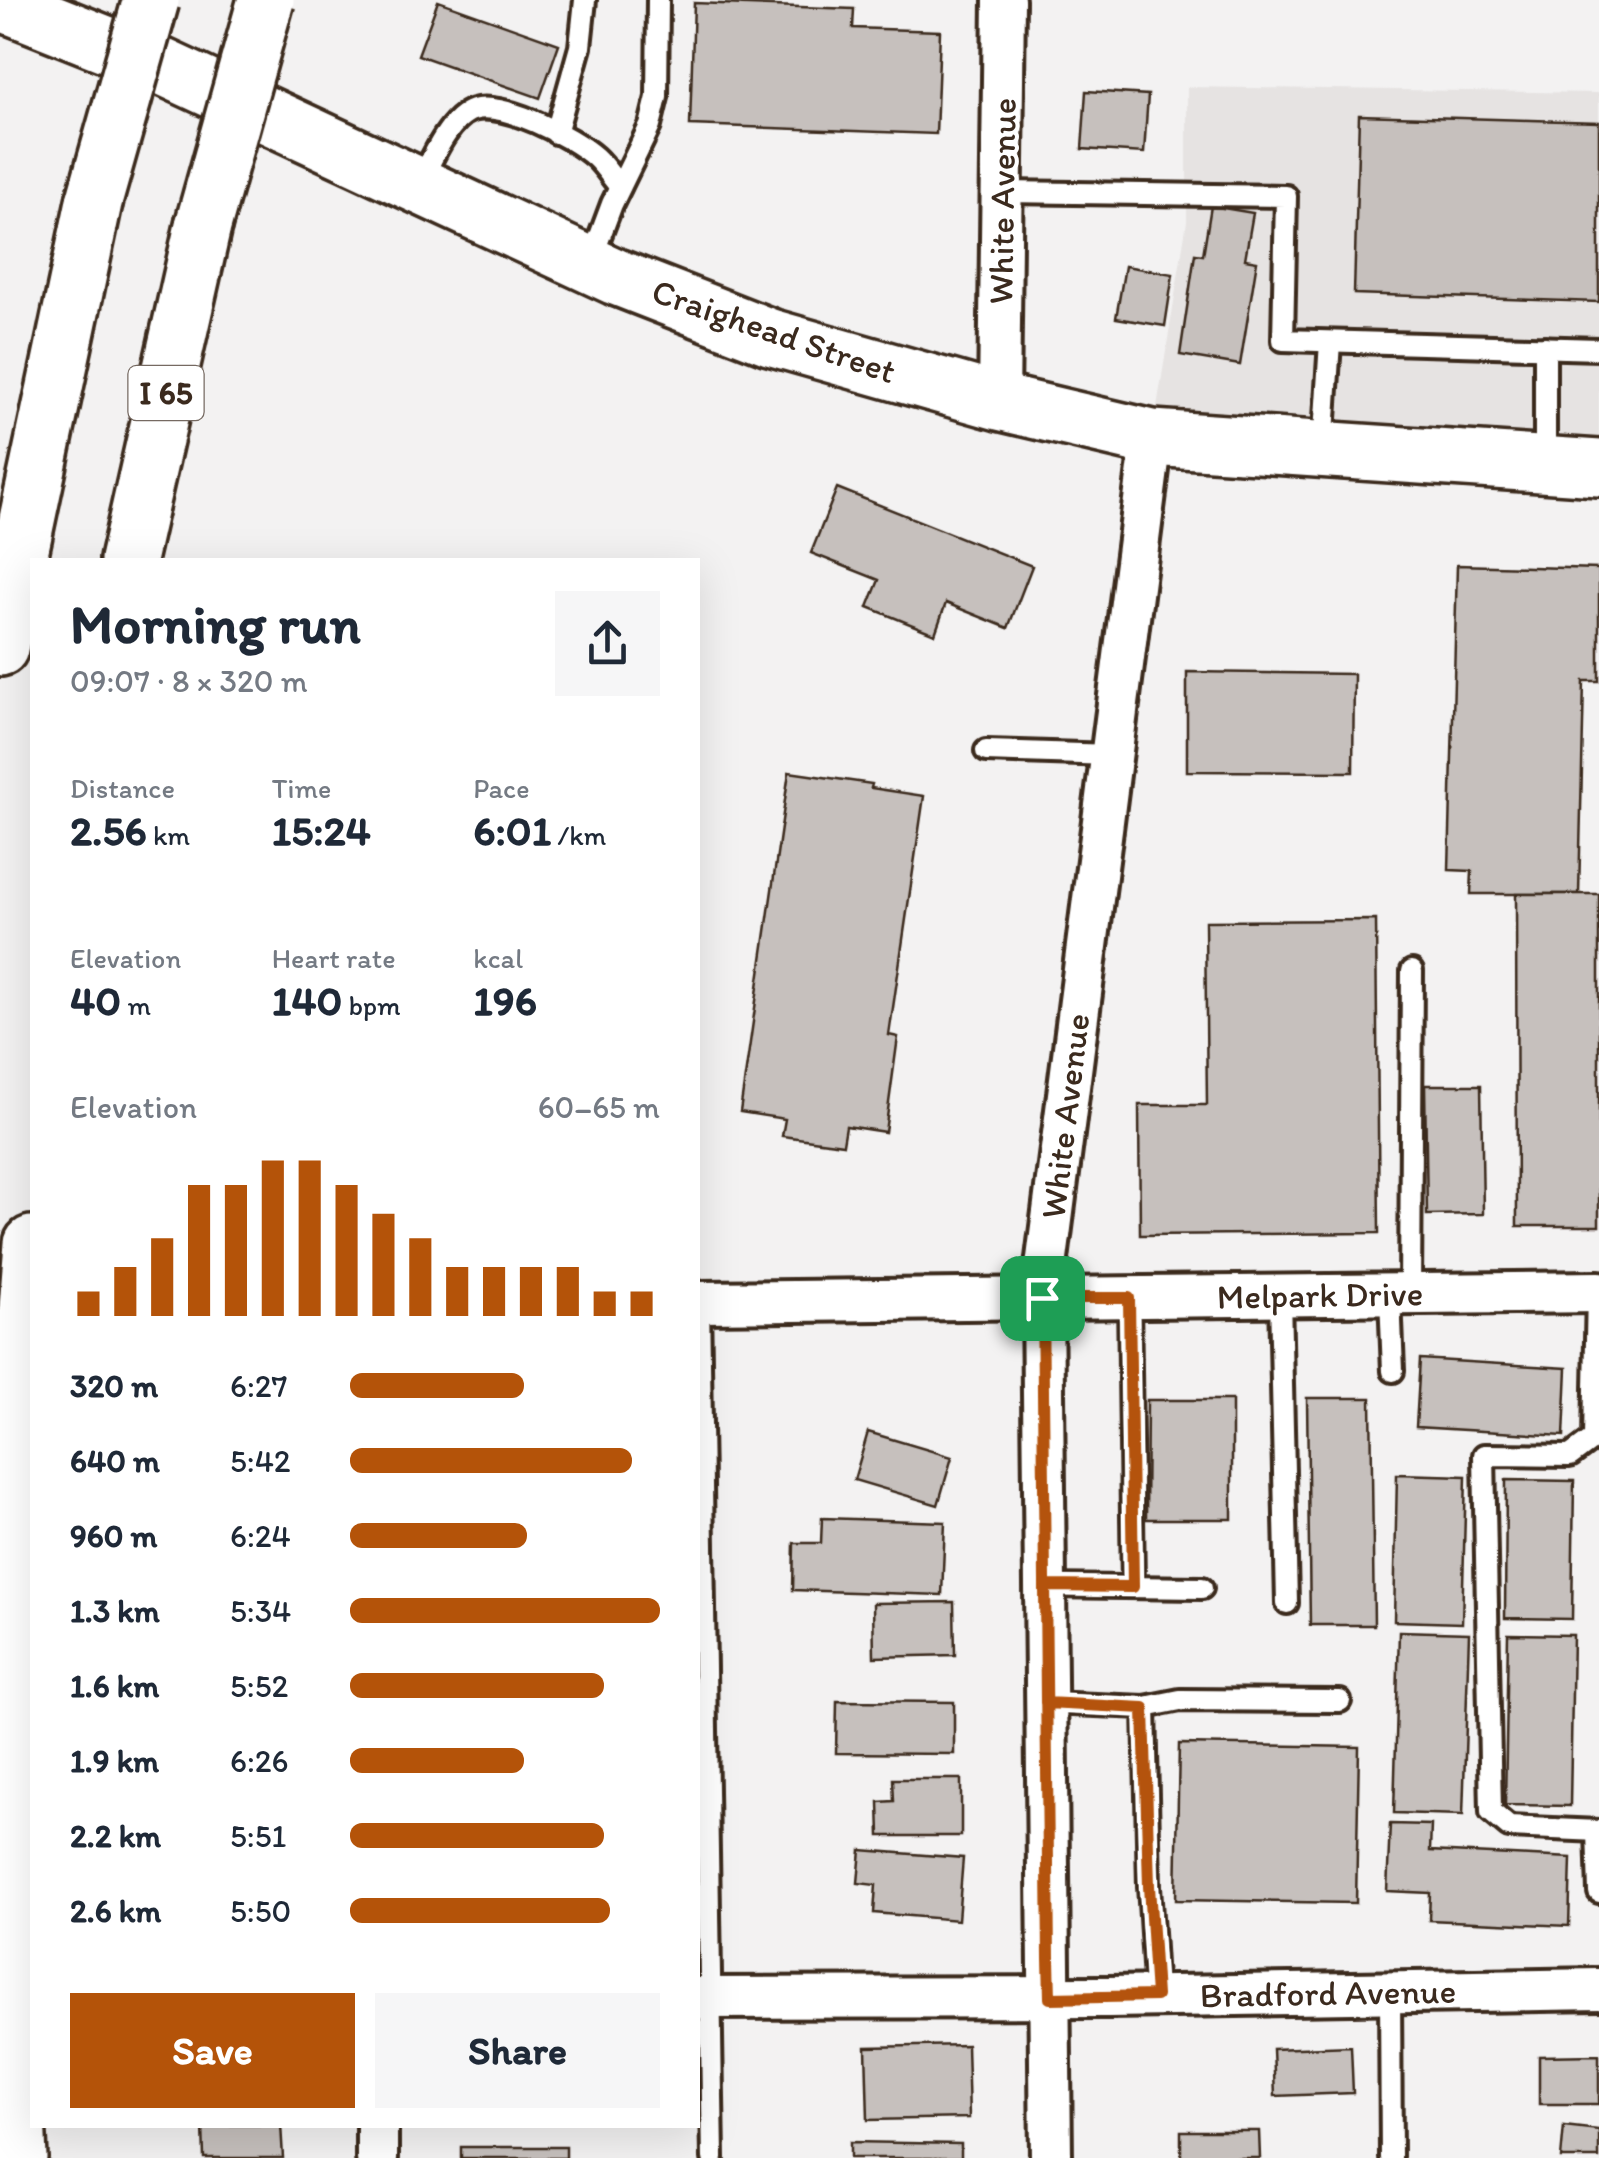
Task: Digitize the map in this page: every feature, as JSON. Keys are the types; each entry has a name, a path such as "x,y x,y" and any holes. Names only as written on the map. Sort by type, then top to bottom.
{"main road":[{"path":"0,648 94,202 151,0"},
{"name":"I 65","path":"128,558 203,226 266,0"},
{"name":"Craighead Street","path":"0,2 161,66 590,265 770,337 999,402 1152,438 1599,468"},
{"path":"19,2158 10,1967 8,1715 16,1468 30,1272"}],"street":[{"name":"White Avenue","path":"999,402 1004,0"},
{"name":"White Avenue","path":"1051,2158 1042,1298 1152,438"},
{"name":"Melpark Drive","path":"700,1302 1598,1292"},
{"name":"Bradford Avenue","path":"704,1998 1050,1998 1599,1989"},
{"path":"377,2128 377,2158"}],"lane":[{"path":"556,133 580,47 585,0"},
{"path":"590,265 620,187 650,126 657,96 658,0"},
{"path":"418,186 442,138 470,111 500,107 556,133 595,157 620,187"},
{"path":"1002,192 1286,196 1283,340 1599,348"},
{"path":"1322,450 1330,342"},
{"path":"1545,347 1545,465"},
{"path":"986,751 1111,755"},
{"path":"1393,1370 1400,1295 1412,971"},
{"path":"1598,1292 1594,1438 1570,1456 1484,1456 1490,1812 1509,1827 1598,1831 1599,1892"},
{"path":"1280,1297 1287,1603"},
{"path":"1129,1298 1133,1587"},
{"path":"700,1534 704,1998 714,2158"},
{"path":"1045,1586 1202,1588"},
{"path":"1046,1703 1144,1708 1180,1700 1340,1701"},
{"path":"1144,1708 1156,1996"},
{"path":"1390,1992 1392,2158"}],"shaded area":[{"path":"1187,87 1599,93 1599,468 1152,438 1187,221"}],"building":[{"path":"438,1 559,44 540,98 418,55"},
{"path":"694,3 854,9 853,28 940,31 936,134 690,125"},
{"path":"1086,91 1148,95 1144,153 1082,149"},
{"path":"1359,115 1599,122 1599,302 1354,294"},
{"path":"1211,206 1253,213 1245,259 1257,261 1240,365 1180,355 1195,254 1203,255"},
{"path":"1125,266 1173,274 1165,326 1116,318"},
{"path":"837,488 1032,566 1008,628 946,603 935,634 868,607 879,580 811,553"},
{"path":"1457,565 1599,569 1599,681 1584,681 1579,894 1471,894 1472,871 1449,870"},
{"path":"1187,672 1354,674 1353,772 1187,771"},
{"path":"789,772 924,796 889,1035 898,1037 885,1132 846,1126 843,1144 782,1136 785,1119 740,1112"},
{"path":"1516,894 1599,894 1599,1226 1517,1226"},
{"path":"1376,920 1379,1233 1140,1235 1139,1105 1207,1105 1205,921"},
{"path":"1425,1085 1481,1085 1483,1214 1427,1215"},
{"path":"1420,1359 1567,1368 1564,1436 1416,1427"},
{"path":"1307,1398 1371,1398 1374,1625 1310,1625"},
{"path":"1147,1400 1232,1400 1232,1519 1146,1519"},
{"path":"868,1432 952,1457 938,1505 854,1480"},
{"path":"1397,1474 1466,1476 1462,1623 1394,1621"},
{"path":"1506,1480 1574,1481 1572,1619 1505,1618"},
{"path":"822,1518 945,1522 942,1595 793,1590 794,1543 821,1543"},
{"path":"954,1602 955,1655 874,1657 873,1603"},
{"path":"1399,1631 1469,1633 1463,1815 1394,1813"},
{"path":"1508,1634 1573,1635 1570,1806 1505,1805"},
{"path":"837,1701 954,1702 954,1754 836,1753"},
{"path":"1179,1744 1359,1747 1356,1903 1176,1900"},
{"path":"893,1779 961,1779 961,1836 880,1836 879,1802 894,1801"},
{"path":"1390,1824 1431,1825 1430,1851 1571,1858 1569,1926 1429,1920 1430,1893 1387,1891"},
{"path":"861,1850 963,1858 958,1920 874,1913 876,1885 858,1883"},
{"path":"967,2045 969,2118 868,2120 866,2047"},
{"path":"1351,2046 1353,2093 1275,2096 1273,2049"},
{"path":"1599,2055 1599,2104 1539,2104 1539,2056"},
{"path":"1564,2126 1599,2130 1599,2158 1561,2158"},
{"path":"203,2128 281,2128 283,2158 204,2158"},
{"path":"1181,2131 1259,2131 1260,2158 1181,2158"},
{"path":"850,2142 961,2144 961,2158 850,2158"},
{"path":"461,2147 566,2147 566,2158 461,2158"}],"route":[{"path":"1042,1298 1049,1958 1050,1998 1156,1996 1144,1708 1046,1703 1045,1586 1133,1587 1129,1298 1042,1298"}]}
